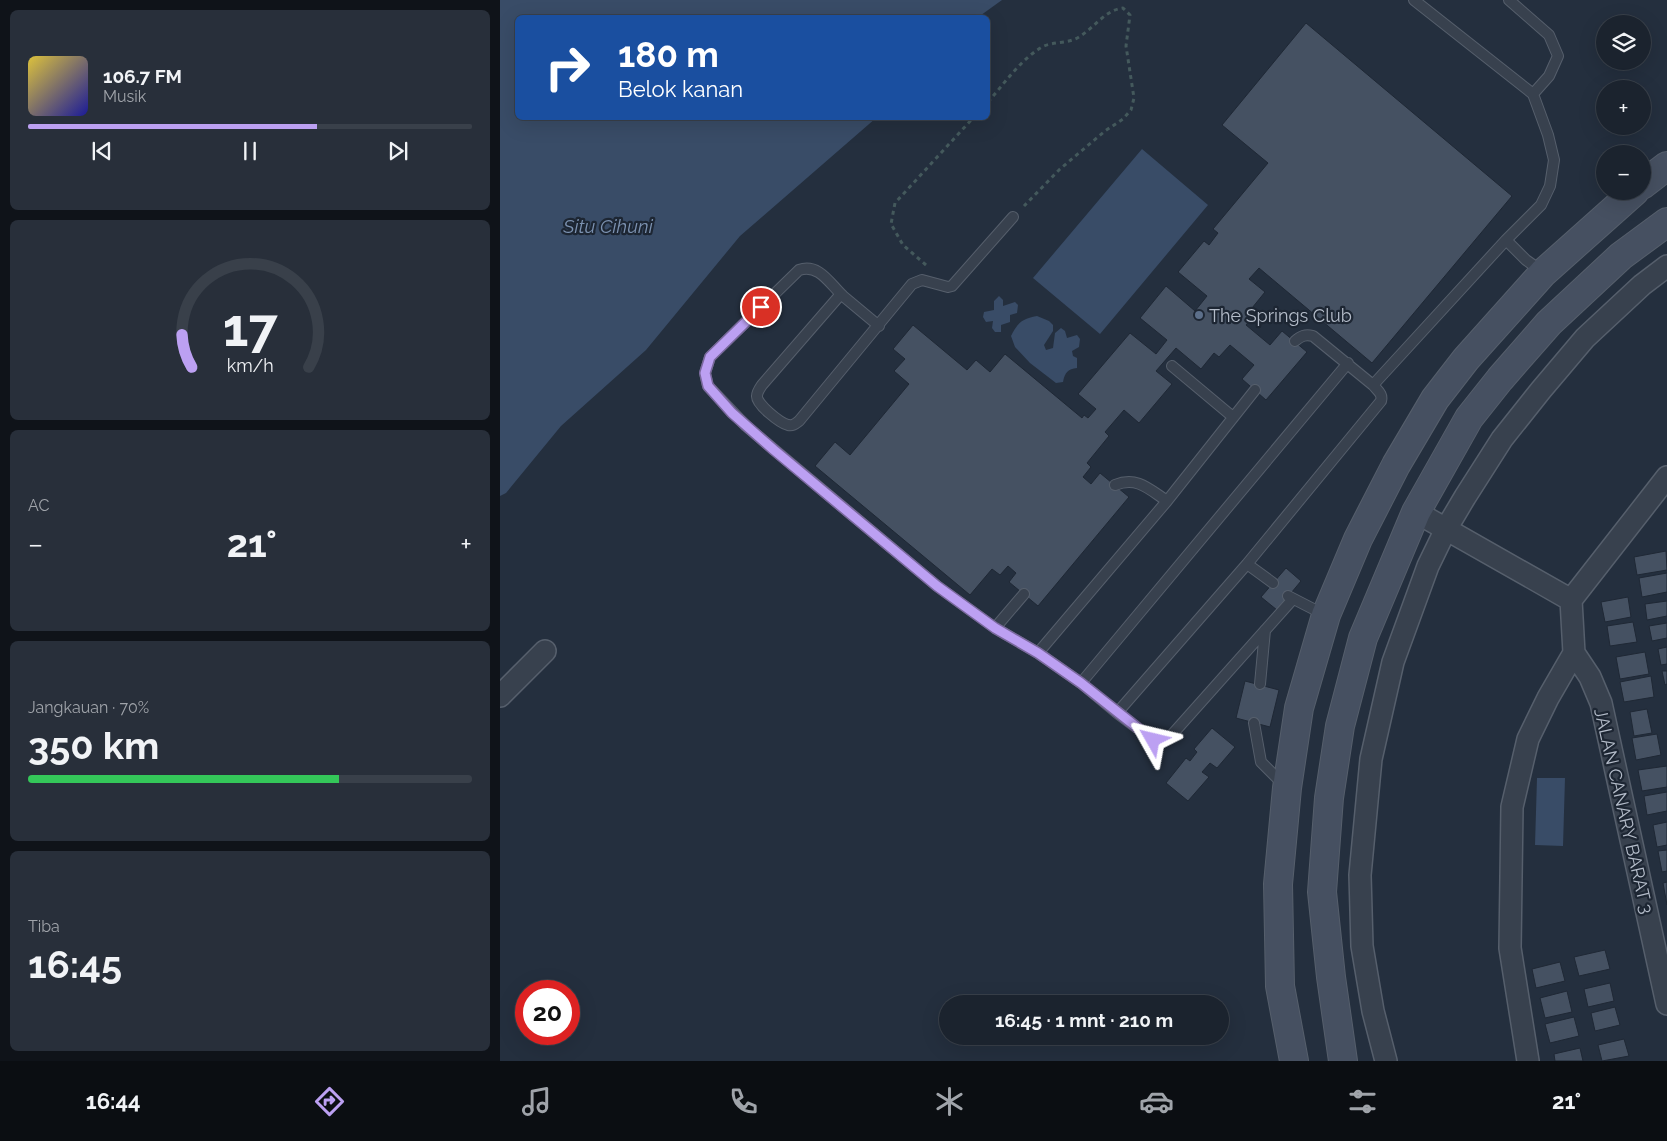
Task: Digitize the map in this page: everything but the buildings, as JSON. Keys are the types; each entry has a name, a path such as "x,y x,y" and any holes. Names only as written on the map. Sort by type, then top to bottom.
{"main road":[{"path":"1651,179 1667,166"},
{"path":"1294,1061 1280,986 1278,884 1287,788 1299,708 1326,615 1358,539 1396,465 1435,399 1466,359 1543,273 1625,200"},
{"path":"1343,1061 1331,977 1322,892 1329,798 1340,726 1363,638 1416,512 1469,418 1549,323 1621,256 1667,222"}],"street":[{"path":"1386,1061 1373,1011 1362,946 1360,875 1365,805 1371,759 1393,662 1428,566 1446,529 1502,439 1585,338 1642,285 1667,266"},
{"path":"1528,1061 1510,948 1512,807 1528,739 1548,698 1574,653 1572,600 1667,477"},
{"path":"1416,512 1572,600"},
{"path":"500,696 545,651"},
{"name":"JALAN CANARY BARAT 3","path":"1574,653 1590,677 1601,703 1667,1004"}],"lane":[{"path":"1373,385 1540,205 1550,186 1554,160 1548,135 1533,94 1414,0"},
{"path":"1509,0 1549,35 1558,56 1549,76 1533,94"},
{"path":"841,294 756,394 758,402 778,420 787,425 793,425 799,421 908,289 916,282 922,280 948,287 952,286 1013,218"},
{"path":"1506,240 1526,260 1543,273"},
{"path":"879,326 841,294 821,274 812,269 805,268 799,270 710,357 705,373 708,386 732,413 774,450 937,586 995,628 1038,653 1081,683 1153,740 1160,741 1169,738 1265,630 1291,597 1326,615"},
{"path":"1117,713 1247,564 1381,402 1382,397 1373,385 1313,336 1306,334 1295,342"},
{"path":"1081,683 1348,363"},
{"path":"1172,366 1233,417"},
{"path":"1038,653 1167,501 1255,390"},
{"path":"1115,485 1131,481 1144,485 1167,501"},
{"path":"1247,564 1273,583"},
{"path":"995,628 1024,594"},
{"path":"1260,684 1265,630"},
{"path":"1254,723 1261,762 1287,788"}],"path":[{"path":"990,100 1029,56 1044,46 1064,43 1079,38 1115,9 1123,8 1130,15 1126,46 1134,98 1131,110 1123,119 1105,131 1060,169 1013,218"},
{"path":"952,286 903,245 891,224 895,203 971,120"}],"water":[{"name":"Situ Cihuni","path":"500,0 1002,0 981,15 515,15 515,120 874,120 740,236 646,350 561,426 506,493 500,496"},
{"path":"1142,149 1208,205 1100,334 1033,278"},
{"path":"999,296 1003,300 1003,306 1015,302 1018,305 1017,313 1010,315 1010,322 1001,325 1001,332 995,332 992,328 993,321 986,322 983,317 984,312 994,310 994,301"},
{"path":"1037,316 1049,321 1053,325 1053,331 1044,345 1046,350 1053,348 1055,333 1061,328 1065,331 1067,338 1077,335 1080,339 1079,347 1072,351 1073,356 1077,358 1077,368 1067,372 1063,382 1056,383 1030,363 1015,347 1011,336 1016,327 1024,320"},
{"path":"1537,778 1565,778 1563,846 1535,845"}],"place":[{"name":"The Springs Club","path":"1199,315"}],"route":[{"path":"761,307 710,357 705,373 708,386 732,413 937,586 995,628 1038,653 1081,683 1153,740"}]}
